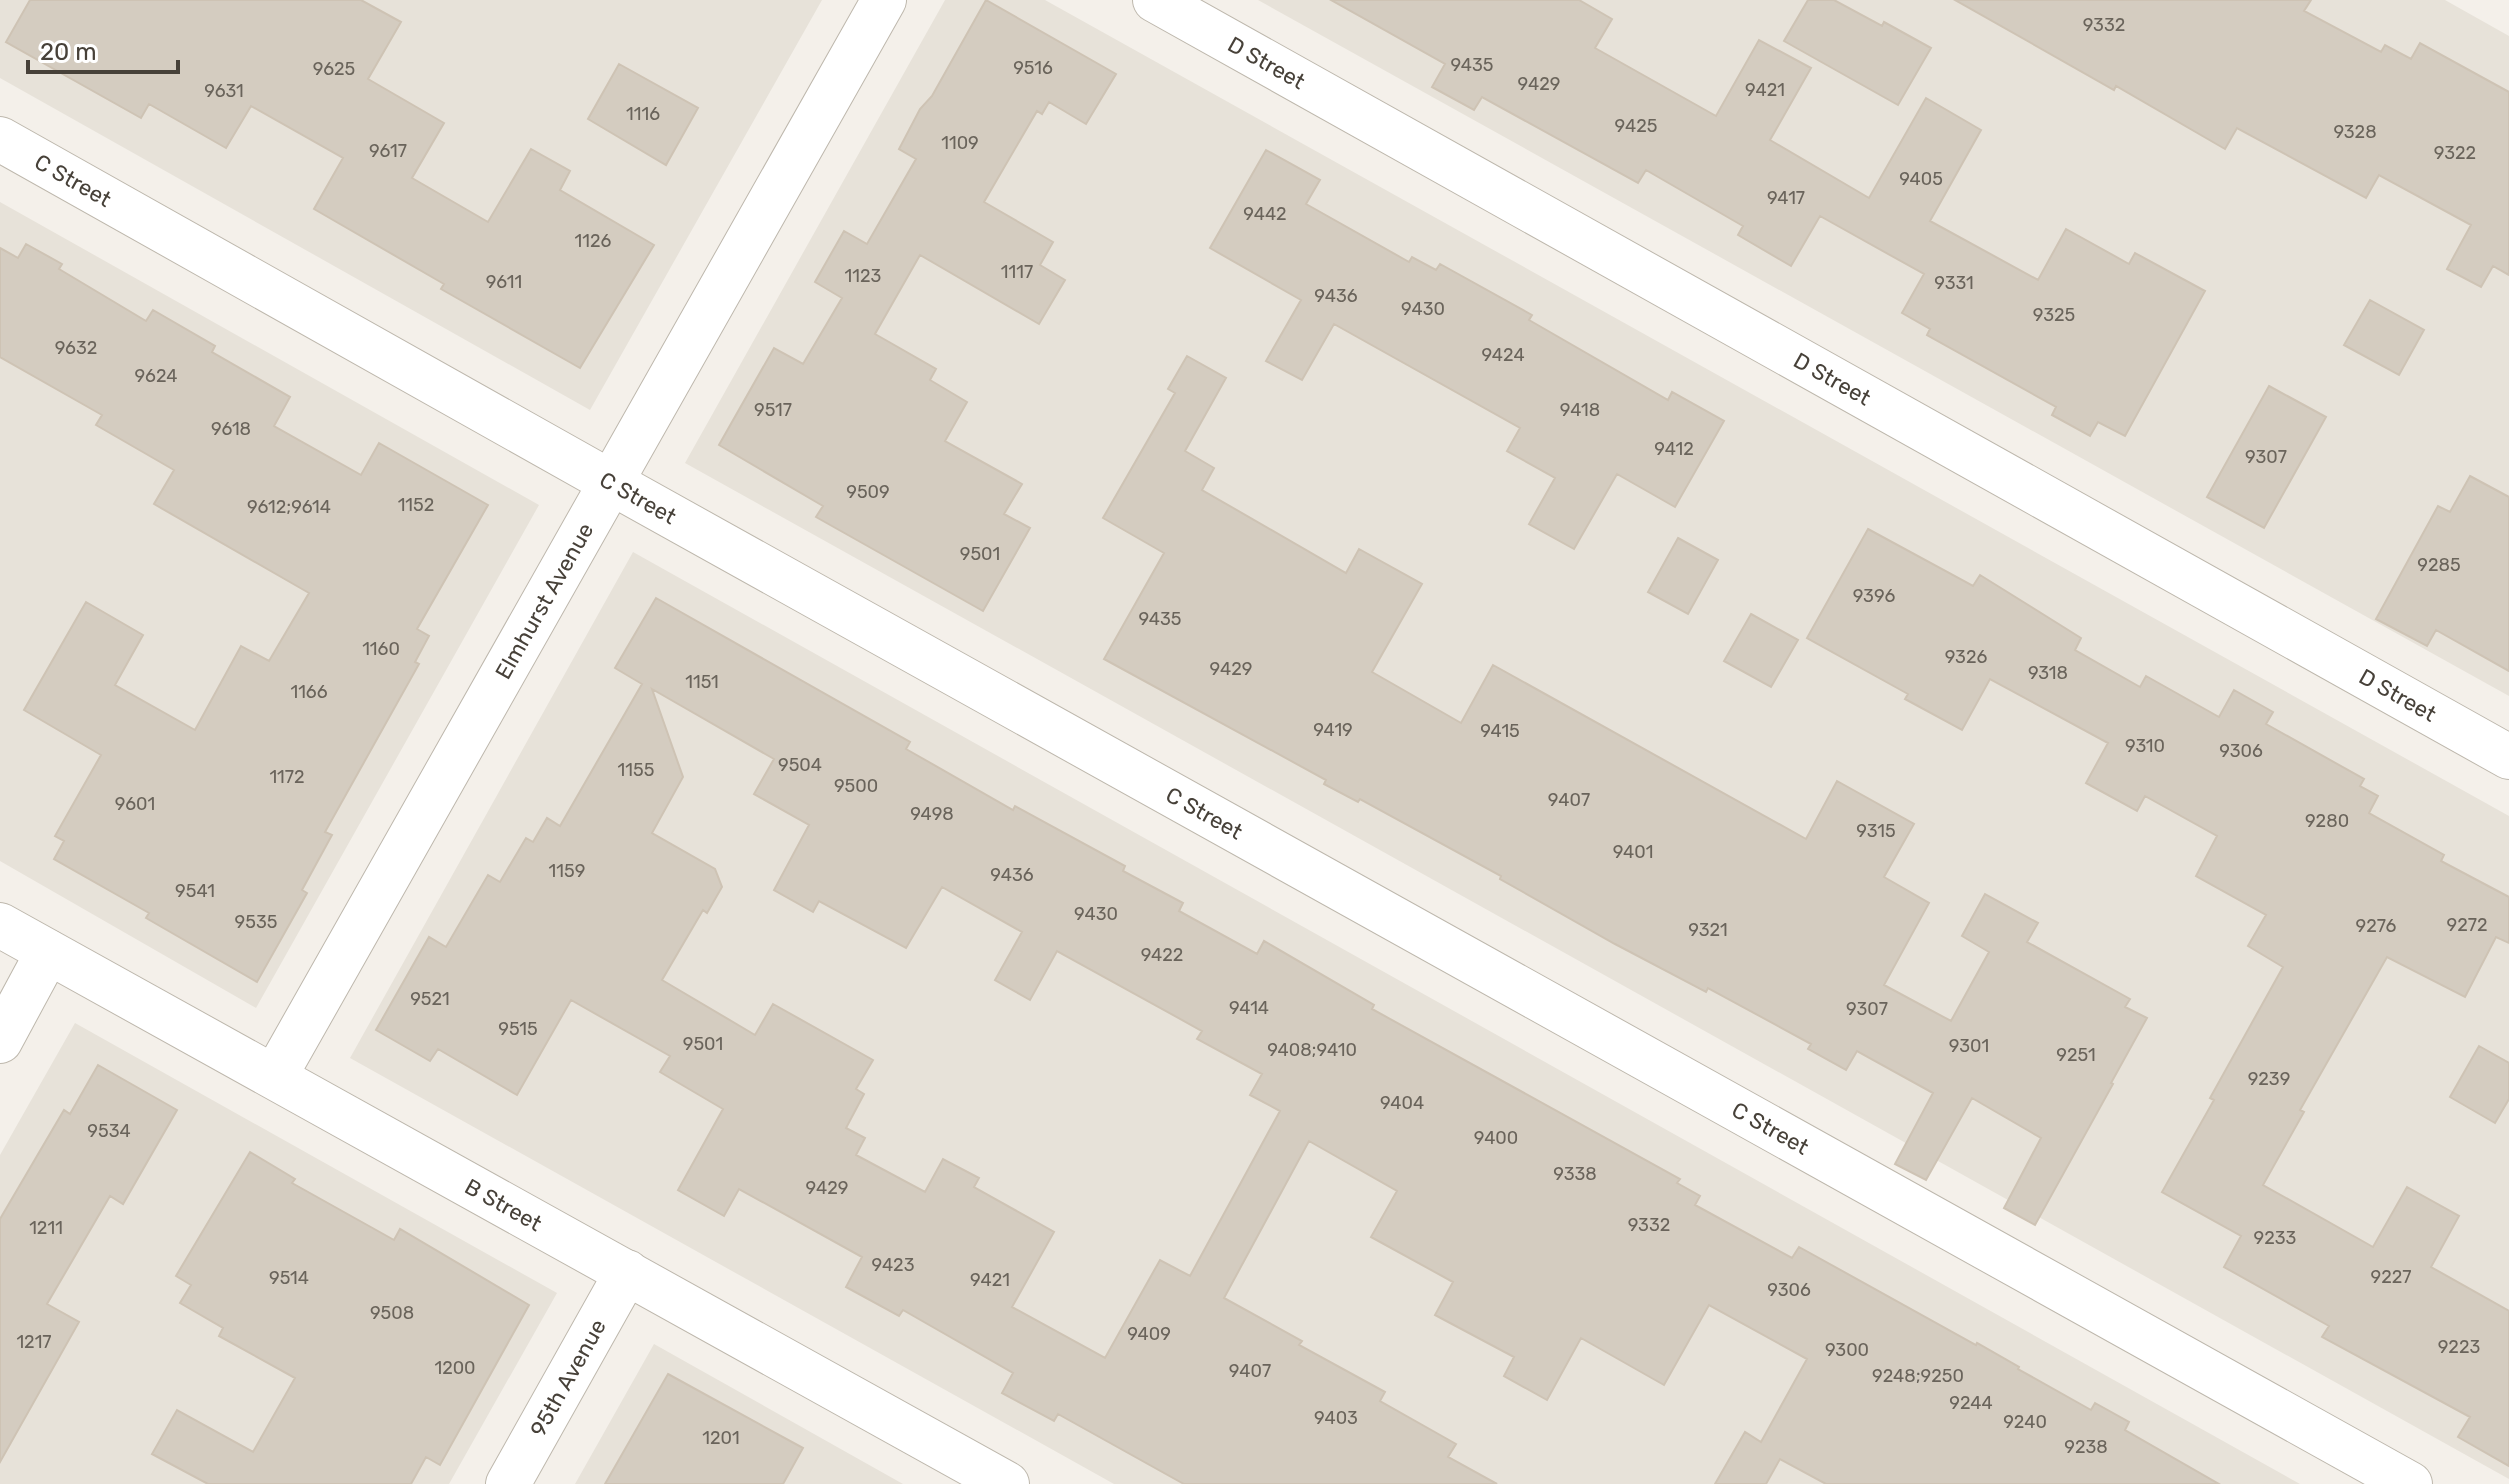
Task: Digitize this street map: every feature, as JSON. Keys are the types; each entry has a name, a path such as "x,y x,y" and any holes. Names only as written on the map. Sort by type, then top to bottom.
{"street":[{"name":"Elmhurst Avenue","path":"275,1076 884,0"},
{"name":"D Street","path":"1155,0 2509,757"},
{"name":"C Street","path":"0,139 2410,1484"},
{"name":"B Street","path":"0,925 1007,1484"},
{"path":"0,1041 48,952"},
{"name":"95th Avenue","path":"508,1484 627,1272"}],"shaded area":[{"path":"0,0 822,0 590,410 0,78"},
{"path":"945,0 1045,0 2509,816 2509,1479 685,463"},
{"path":"1258,0 2445,0 2509,36 2509,696"},
{"path":"0,202 539,505 256,1008 0,861"},
{"path":"633,552 2300,1484 1114,1484 350,1058"},
{"path":"75,1023 557,1293 449,1484 0,1484 0,1155"},
{"path":"654,1344 903,1484 575,1484"}],"building":[{"path":"30,0 361,0 401,22 368,79 444,123 412,178 488,222 531,149 570,171 560,190 654,245 580,368 441,289 444,284 314,209 343,158 251,106 226,148 149,104 141,118 6,42"},
{"path":"986,0 1116,74 1086,124 1049,102 1042,114 1037,111 984,202 1053,242 1040,265 1065,280 1039,324 920,255 875,334 936,369 930,380 967,402 945,441 1022,484 1004,514 1030,528 983,611 816,517 823,506 719,445 774,348 803,364 842,298 815,282 844,231 867,244 916,159 899,149"},
{"path":"1331,0 1579,0 1612,19 1595,48 1716,116 1759,40 1811,68 1770,140 1869,198 1926,98 1981,130 1930,221 2038,280 2066,229 2129,264 2135,253 2205,291 2125,436 2098,422 2090,436 2052,415 2056,407 1927,335 1930,329 1902,313 1924,274 1820,216 1791,266 1738,235 1743,226 1646,170 1638,183 1482,97 1474,110 1432,87 1445,64"},
{"path":"1808,0 1834,0 1882,26 1884,22 1931,48 1898,105 1784,41"},
{"path":"1955,0 2311,0 2304,11 2381,52 2385,45 2411,59 2420,43 2509,92 2509,275 2493,266 2481,287 2447,269 2471,225 2379,175 2366,198 2237,128 2225,149 2116,86 2114,90"},
{"path":"619,64 698,108 666,165 588,119"},
{"path":"1266,150 1320,180 1306,204 1409,262 1412,257 1436,270 1440,264 1532,315 1529,320 1668,400 1672,392 1724,421 1675,507 1617,474 1574,549 1529,524 1555,478 1507,451 1520,428 1334,324 1302,380 1266,361 1301,300 1210,248"},
{"path":"26,244 62,264 59,269 146,321 153,310 215,346 212,352 290,397 274,426 361,475 379,443 488,505 417,629 429,636 415,662 419,664 325,832 332,835 302,890 307,893 257,982 146,918 149,913 54,859 64,841 55,836 101,755 24,710 86,602 143,635 115,685 195,730 241,646 269,661 309,593 154,504 174,470 96,425 102,415 0,357 0,248 18,258"},
{"path":"2370,300 2424,330 2399,375 2344,345"},
{"path":"1187,356 1226,378 1185,451 1214,468 1202,490 1346,573 1359,549 1422,584 1372,672 1461,723 1493,665 1806,839 1837,781 1914,824 1884,877 1929,903 1884,985 1951,1021 1989,952 1962,936 1985,894 2038,923 2027,942 2130,999 2125,1007 2147,1018 2035,1225 2004,1208 2041,1138 1972,1098 1926,1180 1895,1164 1933,1093 1857,1051 1846,1070 1808,1049 1811,1044 1708,988 1706,992 1615,944 1500,879 1501,876 1360,799 1358,802 1324,784 1326,780 1104,659 1164,553 1103,518 1175,393 1168,389"},
{"path":"2269,386 2326,417 2264,528 2207,497"},
{"path":"2470,476 2509,497 2509,671 2436,630 2427,646 2376,619 2438,506 2450,512"},
{"path":"1868,529 1973,586 1980,575 2081,638 2075,650 2140,687 2146,676 2219,717 2234,690 2273,712 2266,724 2364,779 2360,786 2378,796 2369,813 2444,855 2441,861 2509,897 2509,943 2496,937 2465,997 2387,957 2300,1110 2304,1112 2263,1185 2373,1247 2407,1187 2459,1216 2431,1267 2509,1311 2509,1466 2458,1437 2470,1417 2322,1337 2329,1326 2224,1267 2241,1236 2162,1192 2283,967 2248,946 2266,915 2196,876 2217,836 2145,796 2137,811 2086,783 2108,743 1990,679 1962,730 1905,699 1908,694 1807,638"},
{"path":"1678,538 1718,560 1688,614 1648,592"},
{"path":"656,598 910,742 906,749 1013,810 1015,806 1125,866 1123,871 1183,903 1179,911 1257,954 1264,941 1374,1005 1372,1009 1680,1179 1677,1183 1700,1196 1695,1205 1792,1258 1799,1247 1977,1343 2091,1410 2095,1403 2129,1422 2125,1430 2219,1484 1826,1484 1780,1459 1766,1484 1715,1484 1745,1432 1761,1442 1807,1359 1709,1305 1664,1385 1581,1338 1547,1400 1504,1376 1514,1357 1435,1315 1453,1282 1371,1237 1397,1191 1309,1141 1224,1298 1302,1341 1299,1345 1385,1392 1380,1401 1456,1444 1448,1457 1497,1484 1184,1484 1058,1414 1054,1421 1002,1393 1013,1373 903,1310 899,1316 846,1287 862,1257 739,1189 724,1216 678,1190 723,1109 660,1072 670,1056 571,1000 517,1095 438,1049 430,1061 376,1030 429,937 446,947 488,875 500,882 526,838 533,842 547,818 560,826 642,684 615,668","holes":["652,689 774,759 754,794 809,825 774,890 813,912 819,901 906,948 942,887 1022,932 995,980 1030,1000 1057,951 1202,1031 1197,1039 1262,1074 1250,1095 1280,1111 1190,1276 1160,1260 1105,1358 1012,1307 1054,1232 974,1187 979,1178 943,1159 925,1192 856,1155 865,1138 846,1128 864,1094 856,1089 873,1060 773,1004 755,1035 662,980 703,910 707,913 722,887 715,869 652,833 683,777"]},
{"path":"1751,614 1798,640 1771,687 1724,661"},
{"path":"2479,1046 2509,1063 2509,1099 2495,1123 2450,1097"},
{"path":"98,1065 177,1110 123,1204 110,1196 47,1304 79,1322 0,1462 0,1219 64,1110 70,1114"},
{"path":"250,1152 295,1179 292,1183 394,1240 400,1229 529,1305 440,1465 426,1457 411,1484 208,1484 152,1454 177,1410 253,1452 295,1378 219,1336 223,1328 180,1303 191,1285 176,1276"},
{"path":"668,1374 803,1448 783,1484 605,1484"}]}
